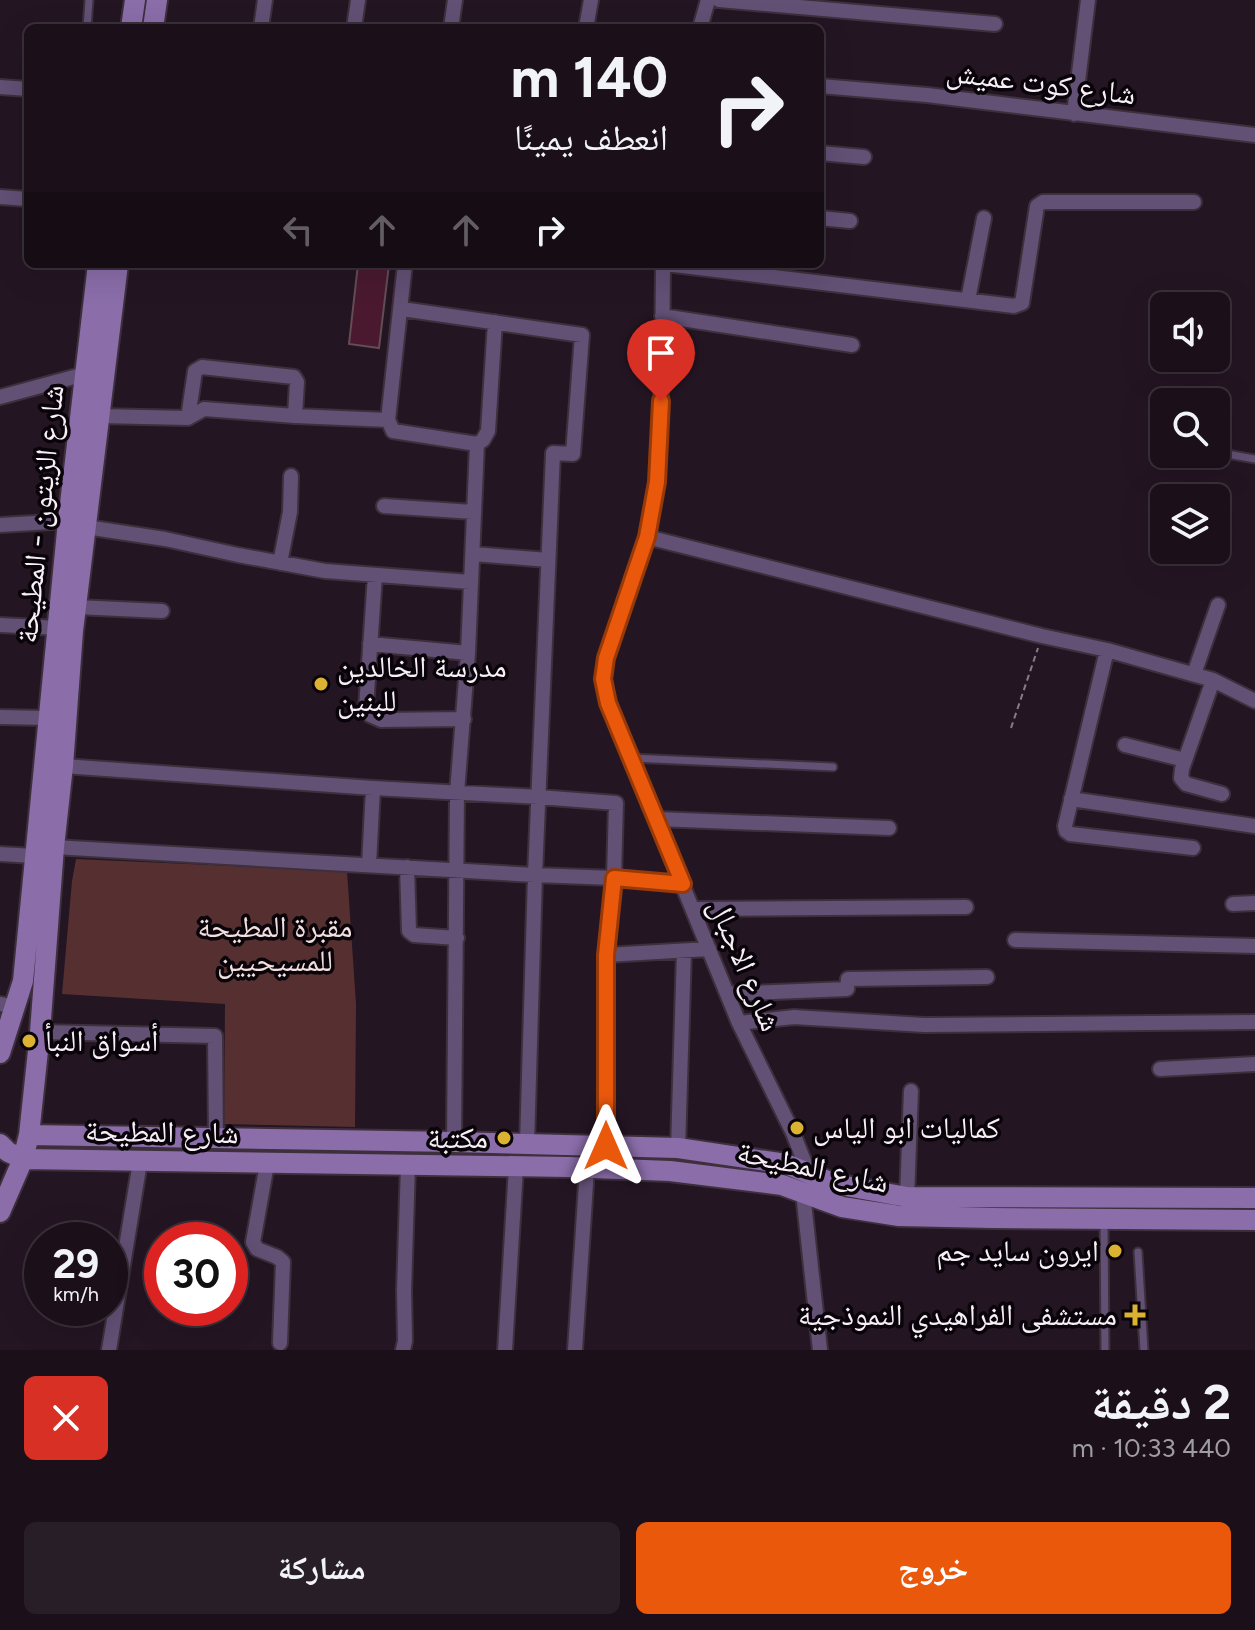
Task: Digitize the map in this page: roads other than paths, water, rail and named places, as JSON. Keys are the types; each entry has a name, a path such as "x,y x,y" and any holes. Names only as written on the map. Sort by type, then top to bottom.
{"street":[{"path":"132,24 135,0"},
{"path":"154,24 157,0"},
{"path":"262,24 265,0"},
{"path":"355,24 358,0"},
{"path":"452,24 455,0"},
{"path":"587,24 591,0"},
{"path":"701,24 708,0"},
{"path":"719,0 995,24"},
{"path":"1074,114 1088,0"},
{"name":"شارع كوت عميش","path":"824,86 927,95 1255,135"},
{"path":"0,87 24,89"},
{"path":"824,153 864,157"},
{"path":"0,197 24,199"},
{"path":"698,268 1014,306 1022,303 1037,206 1043,202 1194,202"},
{"path":"824,218 850,221"},
{"path":"968,300 984,218"},
{"name":"شارع الزيتون - المطيحة","path":"0,1212 23,1159 29,1135 40,1032 76,607 85,374 98,268"},
{"name":"شارع الزيتون - المطيحة","path":"0,1053 8,1006 23,981 58,628 99,416 118,268"},
{"path":"405,268 388,420 393,431 477,444 483,440 488,431 495,322"},
{"name":"شارع الاجبال","path":"664,268 657,482 647,537 606,658 603,679 608,703 739,1023 793,1133 808,1171"},
{"path":"402,309 582,335 573,454 553,453 527,1144"},
{"path":"662,316 852,345"},
{"path":"188,418 195,371 202,367 294,377 297,382 295,416"},
{"path":"0,397 85,374"},
{"path":"99,416 188,418 204,409 388,420"},
{"path":"454,1142 457,793 468,653 477,444"},
{"path":"280,563 290,512 291,476"},
{"path":"384,506 473,512"},
{"path":"0,525 77,524 325,571 470,582"},
{"path":"647,537 1107,650 1213,680 1255,701"},
{"path":"473,554 548,560"},
{"path":"375,575 366,708 370,715 381,720 464,719"},
{"path":"1194,674 1218,605"},
{"path":"76,607 162,611"},
{"path":"0,625 58,628"},
{"path":"370,644 468,653"},
{"path":"1107,650 1066,831 1070,834 1193,848"},
{"path":"1213,680 1181,778 1186,784 1222,794"},
{"path":"0,717 48,718"},
{"path":"1125,745 1185,760"},
{"path":"63,766 616,803 614,878 606,955 606,1146"},
{"path":"369,865 373,788"},
{"path":"1071,799 1255,826"},
{"path":"657,819 889,828"},
{"path":"54,847 683,884"},
{"path":"0,854 34,856"},
{"path":"407,867 409,931 414,935 457,938"},
{"path":"1233,904 1255,903"},
{"path":"694,909 966,907"},
{"path":"1015,940 1255,946"},
{"path":"606,955 709,949"},
{"path":"678,1148 684,951"},
{"path":"728,994 847,989 848,979 987,977"},
{"path":"739,1023 794,1017 924,1025 1255,1022"},
{"path":"40,1032 215,1036 216,1139"},
{"path":"1160,1069 1255,1064"},
{"path":"907,1197 911,1091"},
{"name":"شارع المطيحة","path":"29,1135 678,1148 786,1164 835,1184 907,1197 1255,1198"},
{"path":"0,1144 23,1159"},
{"path":"569,1144 578,1168 575,1350"},
{"name":"شارع المطيحة","path":"23,1159 670,1171 782,1185 842,1207 899,1216 1255,1220"},
{"path":"109,1350 140,1162"},
{"path":"267,1164 253,1242 257,1249 283,1262 280,1343"},
{"path":"403,1350 408,1165"},
{"path":"505,1350 516,1167"},
{"path":"803,1193 820,1350"},
{"path":"991,1218 992,1197"}],"lane":[{"path":"87,24 89,0"},
{"path":"1230,455 1255,459"},
{"path":"631,758 833,767"},
{"path":"1104,1219 1105,1350"},
{"path":"1138,1252 1144,1350"}],"place":[{"name":"مدرسة الخالدين للبنين","path":"321,684"},
{"name":"أسواق النبأ","path":"29,1041"},
{"name":"كماليات ابو الياس","path":"797,1128"},
{"name":"مكتبة","path":"504,1138"},
{"name":"ايرون سايد جم","path":"1115,1251"},
{"name":"مستشفى الفراهيدي النموذجية","path":"1135,1315"}],"park label":[{"name":"مقبرة المطيحة للمسيحيين","path":"275,944"}]}
